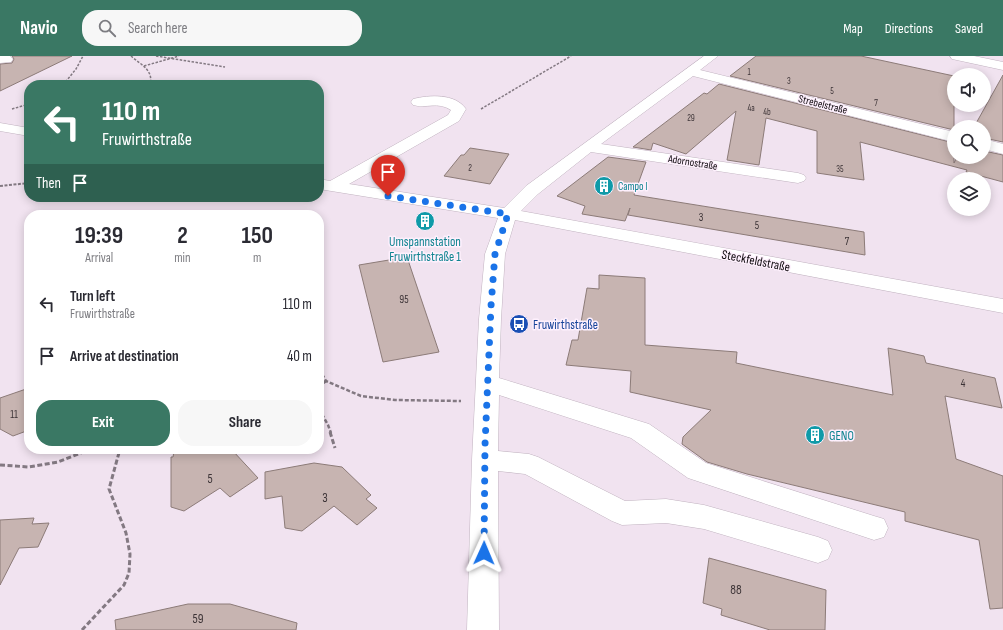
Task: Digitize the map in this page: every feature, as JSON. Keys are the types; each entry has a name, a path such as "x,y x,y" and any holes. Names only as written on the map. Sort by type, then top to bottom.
{"street":[{"path":"956,56 1003,66"},
{"path":"483,630 487,392 495,254 508,214 532,190 691,72 706,57"},
{"name":"Strebelstraße","path":"691,72 947,135"},
{"path":"326,185 454,118 459,109 451,103 433,100 418,102"},
{"path":"0,127 24,131"},
{"path":"991,146 1003,149"},
{"name":"Adornostraße","path":"588,147 798,178"},
{"path":"326,185 508,214"},
{"name":"Steckfeldstraße","path":"508,214 1003,306"},
{"path":"487,392 640,431 697,471 874,528"},
{"path":"485,460 529,464 622,513 666,511 704,517 818,550"}],"path":[{"path":"67,80 76,69 83,56"},
{"path":"131,56 149,71 151,80"},
{"path":"156,56 225,66"},
{"path":"144,66 179,56"},
{"path":"454,118 471,115 571,56"},
{"path":"7,110 24,105"},
{"path":"0,186 24,184"},
{"path":"324,378 326,381 361,396 395,400 430,399 487,392"},
{"path":"324,418 328,425 335,448"},
{"path":"0,465 29,467 58,462 78,454"},
{"path":"82,630 124,585 129,573 130,554 126,533 108,488 118,454"}],"building":[{"path":"12,56 72,56 0,91 0,64 12,63 14,59"},
{"path":"756,56 861,56 947,74 947,112 954,112 954,120 947,120 947,128 730,76"},
{"path":"1003,75 1003,142 991,139 991,120 978,120 982,112 991,112 991,97"},
{"path":"719,84 947,141 947,164 991,164 991,152 1003,155 1003,182 991,179 991,172 966,172 967,170 860,142 864,180 817,173 817,131 766,118 759,165 727,160 736,111 686,154 653,143 651,150 633,147 704,93 707,94"},
{"path":"470,148 509,154 490,184 444,176 461,155 464,155"},
{"path":"608,157 646,162 634,195 864,232 865,255 628,215 630,208 625,221 582,214 585,206 557,196"},
{"path":"407,257 439,352 383,362 359,265"},
{"name":"GENO","path":"599,275 645,278 645,345 737,352 736,363 893,395 888,348 924,356 926,363 995,378 1002,408 945,396 956,459 1003,476 1003,608 990,609 979,540 905,521 905,512 747,474 707,462 682,444 683,437 711,410 630,392 631,371 566,365 572,340 578,340 587,288 599,289"},
{"path":"24,390 24,432 13,436 0,429 0,398"},
{"path":"174,454 236,454 258,478 230,497 220,488 184,511 171,507 171,457 173,457"},
{"path":"314,463 342,467 371,495 366,499 377,508 357,525 334,506 302,531 285,528 282,496 265,499 265,472"},
{"path":"34,518 32,524 49,523 38,547 19,548 0,585 0,520"},
{"path":"709,558 826,590 825,630 770,630 721,615 722,609 703,603"},
{"path":"188,604 230,604 297,623 296,630 116,630 115,620"}],"place":[{"name":"Campo I","path":"604,186"},
{"name":"Umspannstation Fruwirthstraße 1","path":"425,221"},
{"name":"Fruwirthstraße","path":"519,324"},
{"name":"GENO","path":"815,435"}],"route":[{"path":"388,196 508,214 495,254 491,306 485,445 484,553"}]}
